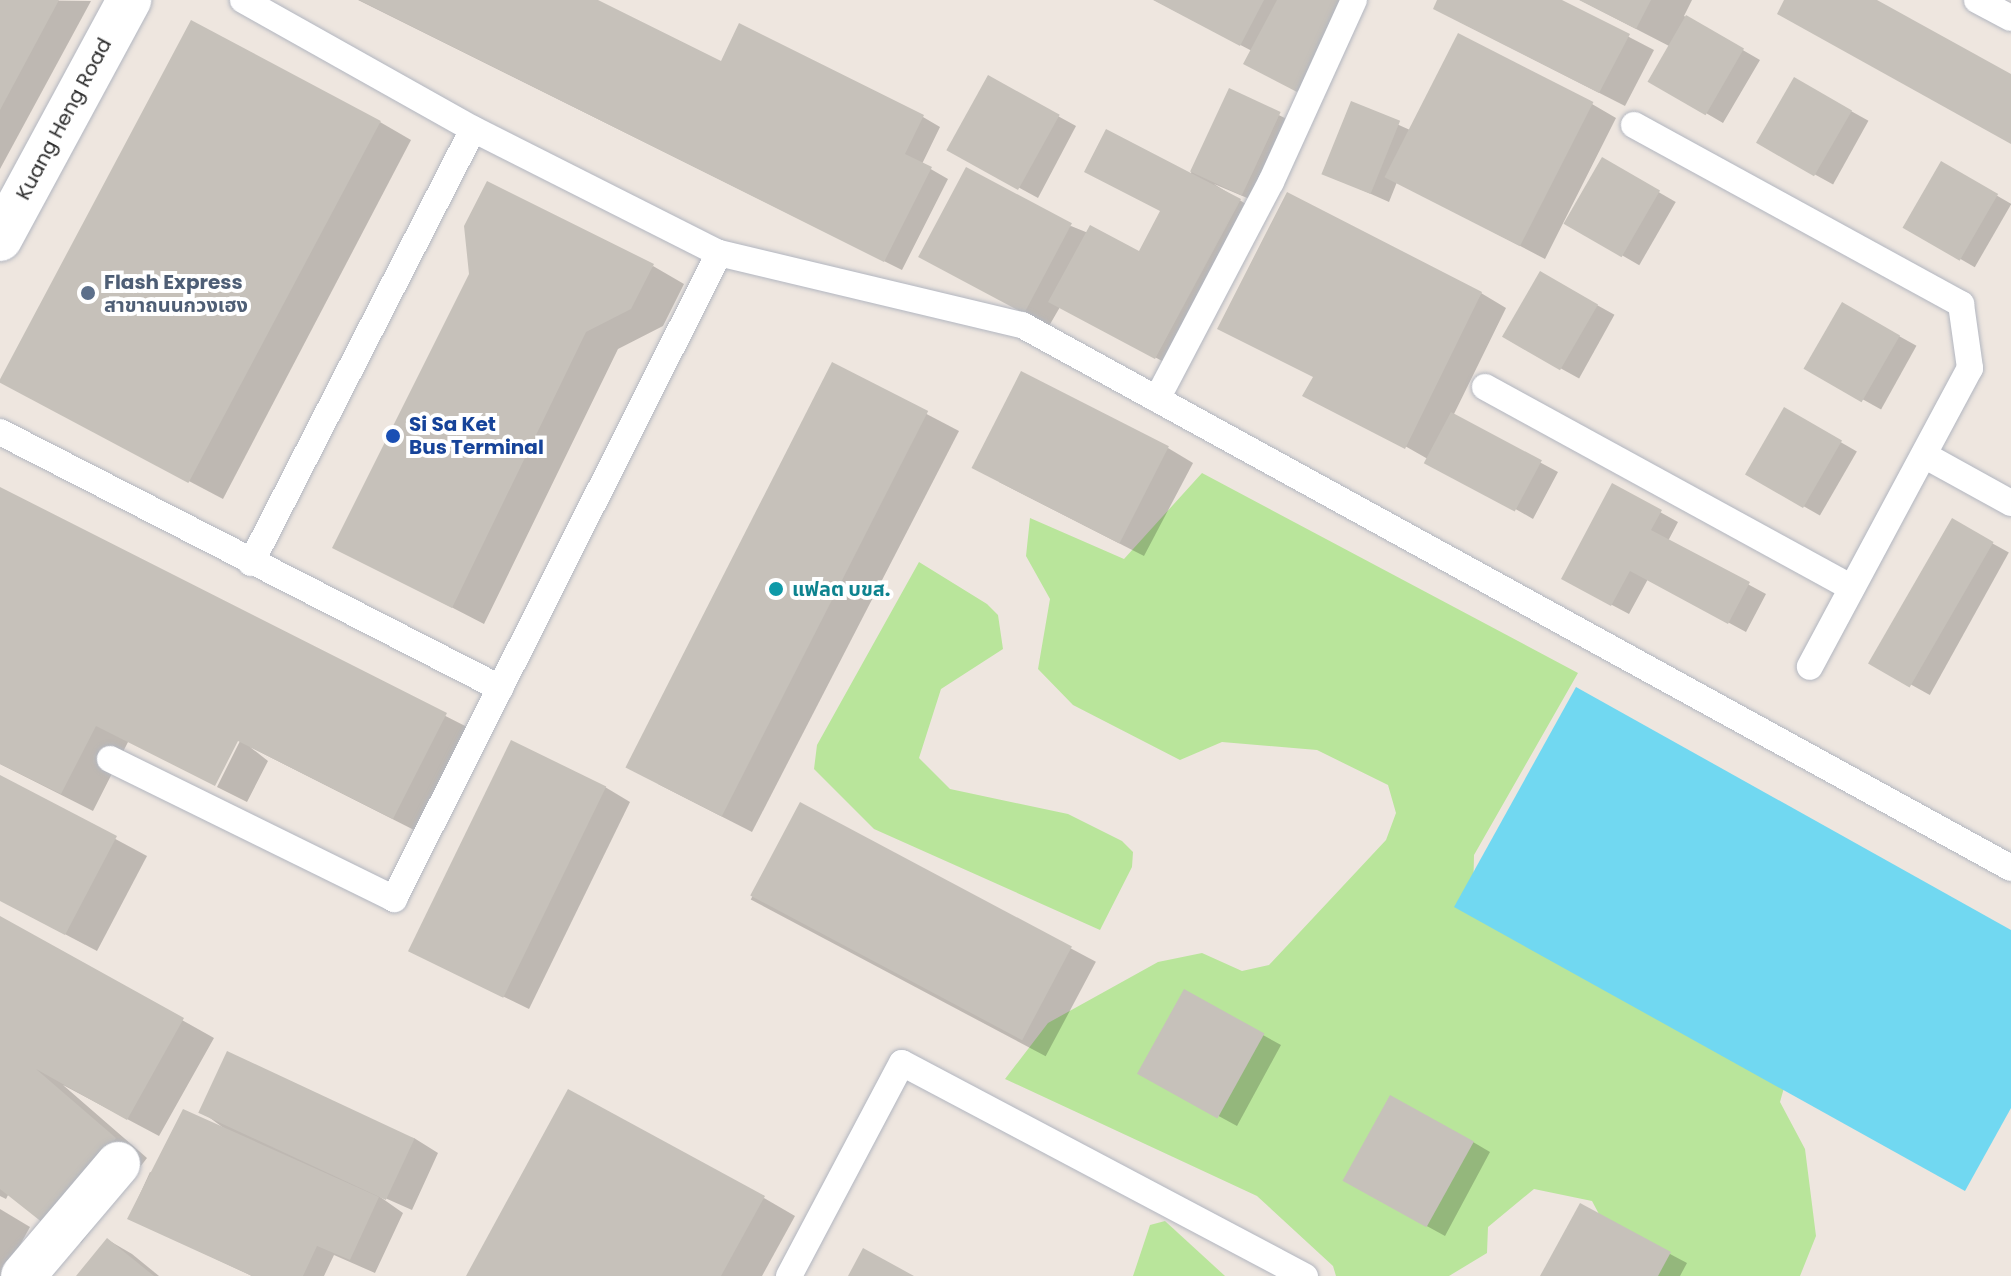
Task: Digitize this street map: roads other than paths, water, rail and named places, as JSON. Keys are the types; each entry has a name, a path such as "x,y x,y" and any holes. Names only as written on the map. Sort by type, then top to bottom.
{"street":[{"name":"Kuang Heng Road","path":"0,239 129,0"},
{"path":"23,1276 118,1164"}],"lane":[{"path":"243,0 473,129 719,253 1022,325 2011,868"},
{"path":"1157,399 1271,182 1354,0"},
{"path":"1977,0 2011,18"},
{"path":"1634,125 1961,304 1970,368 1810,667"},
{"path":"251,563 473,129"},
{"path":"110,759 394,899 719,253"},
{"path":"1485,387 1852,588"},
{"path":"0,432 500,688"},
{"path":"1924,455 2011,503"},
{"path":"789,1276 902,1063 1305,1276"}],"water":[{"path":"1576,687 2011,930 2011,1108 1965,1191 1454,907"}],"place":[{"name":"Flash Express สาขาถนนกวงเฮง","path":"88,293"},
{"name":"Si Sa Ket Bus Terminal","path":"393,436"},
{"name":"แฟลต บขส.","path":"776,589"}]}
